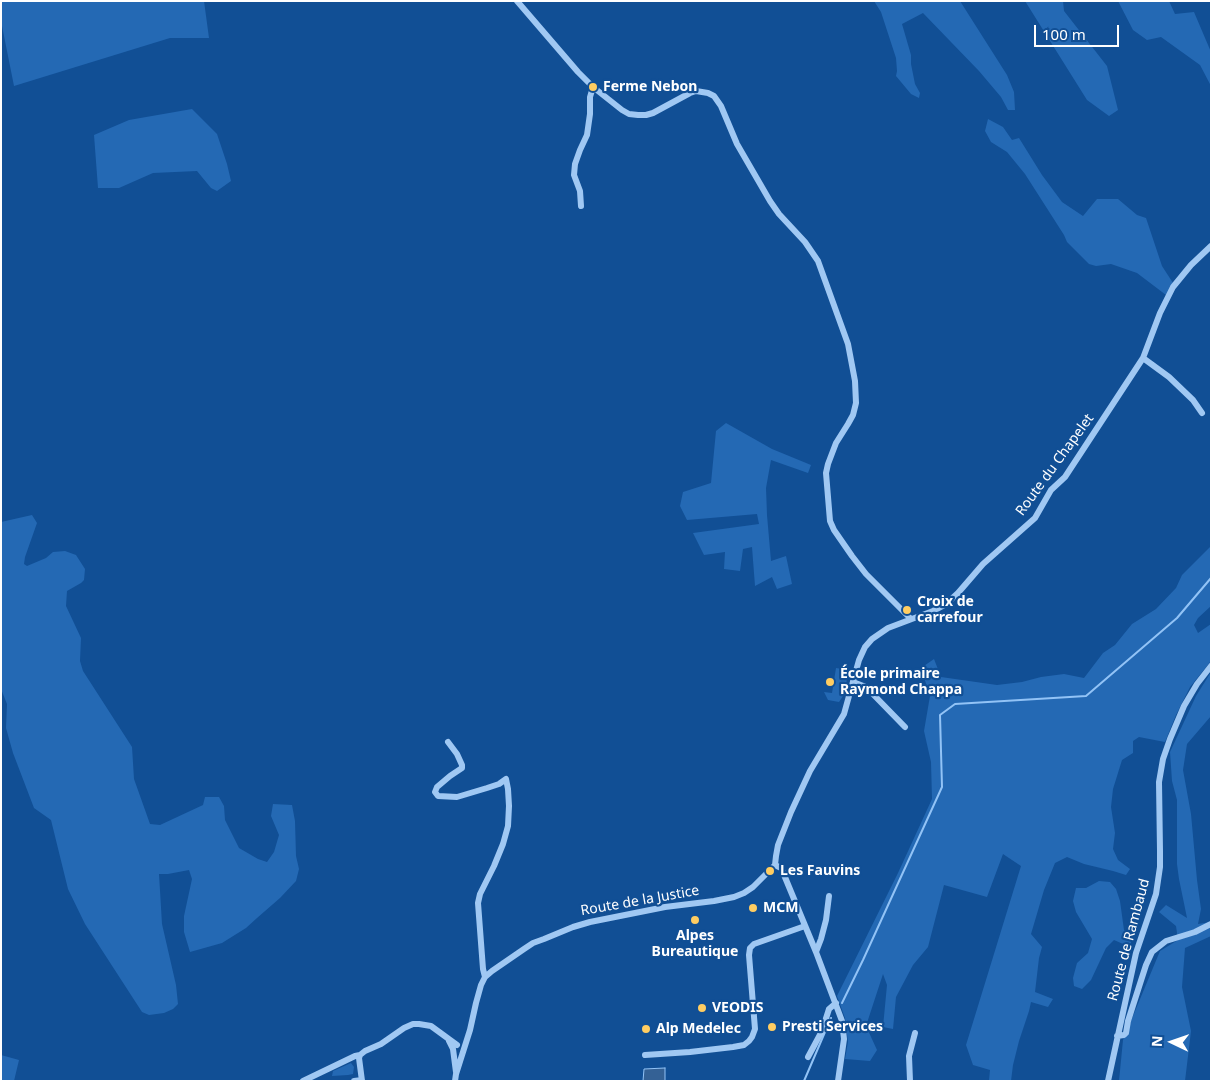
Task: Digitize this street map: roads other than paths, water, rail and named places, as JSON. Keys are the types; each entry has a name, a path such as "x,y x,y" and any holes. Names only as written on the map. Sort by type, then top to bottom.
{"street":[{"path":"516,1 555,47 593,87 629,114 646,115 653,113 696,91 714,96 721,106 737,144 770,200 779,214 805,242 818,262 848,344 855,381 856,403 853,415 836,443 828,464 826,474 830,521 834,530 866,574 911,619"},
{"path":"581,206 580,191 574,175 575,164 587,135 590,97 593,87"},
{"name":"Route du Chapelet","path":"776,865 778,845 791,812 810,771 844,714 859,660 865,647 888,628 946,604 983,564 1035,518 1051,490 1065,476 1143,358 1160,313 1173,287 1191,265 1211,246"},
{"path":"1143,358 1169,377 1193,400 1202,414"},
{"name":"Route de Rambaud","path":"1108,1081 1136,953 1156,894 1160,851 1159,782 1163,759 1184,706 1197,684 1211,666"},
{"path":"854,682 866,687 905,727"},
{"path":"448,742 457,754 462,768 437,787 435,792 438,796 457,797 499,784 506,779 509,806 508,826 503,844 480,894 478,903 483,969 486,977 477,998 468,1038 458,1050 456,1077"},
{"path":"776,865 781,868 842,1021 844,1039 838,1081"},
{"name":"Route de la Justice","path":"486,977 533,944 572,927 647,910 734,897 753,887 776,865"},
{"path":"816,952 826,920 829,896"},
{"path":"1117,1036 1124,1035 1126,1032 1146,964 1152,952 1166,941 1195,932 1211,924"},
{"path":"645,1055 690,1052 744,1045 750,1040 755,1029 750,948 754,944 805,926"},
{"path":"808,1058 822,1031 829,1010 836,1003"},
{"path":"303,1081 360,1055 386,1041 404,1028 414,1024 431,1026 458,1050"},
{"path":"910,1081 909,1056 915,1032"},
{"path":"354,1081 362,1080 360,1055"},
{"path":"319,1073 320,1081"}],"waterway":[{"path":"842,1003 942,787 940,715 955,704 1086,696 1177,618 1211,578"},
{"path":"804,1081 831,1018"}],"place":[{"name":"Ferme Nebon","path":"593,87"},
{"name":"Croix de carrefour","path":"907,610"},
{"name":"École primaire Raymond Chappa","path":"830,682"},
{"name":"Les Fauvins","path":"770,871"},
{"name":"MCM","path":"753,908"},
{"name":"Alpes Bureautique","path":"695,920"},
{"name":"VEODIS","path":"702,1008"},
{"name":"Presti Services","path":"772,1027"},
{"name":"Alp Medelec","path":"646,1029"}]}
